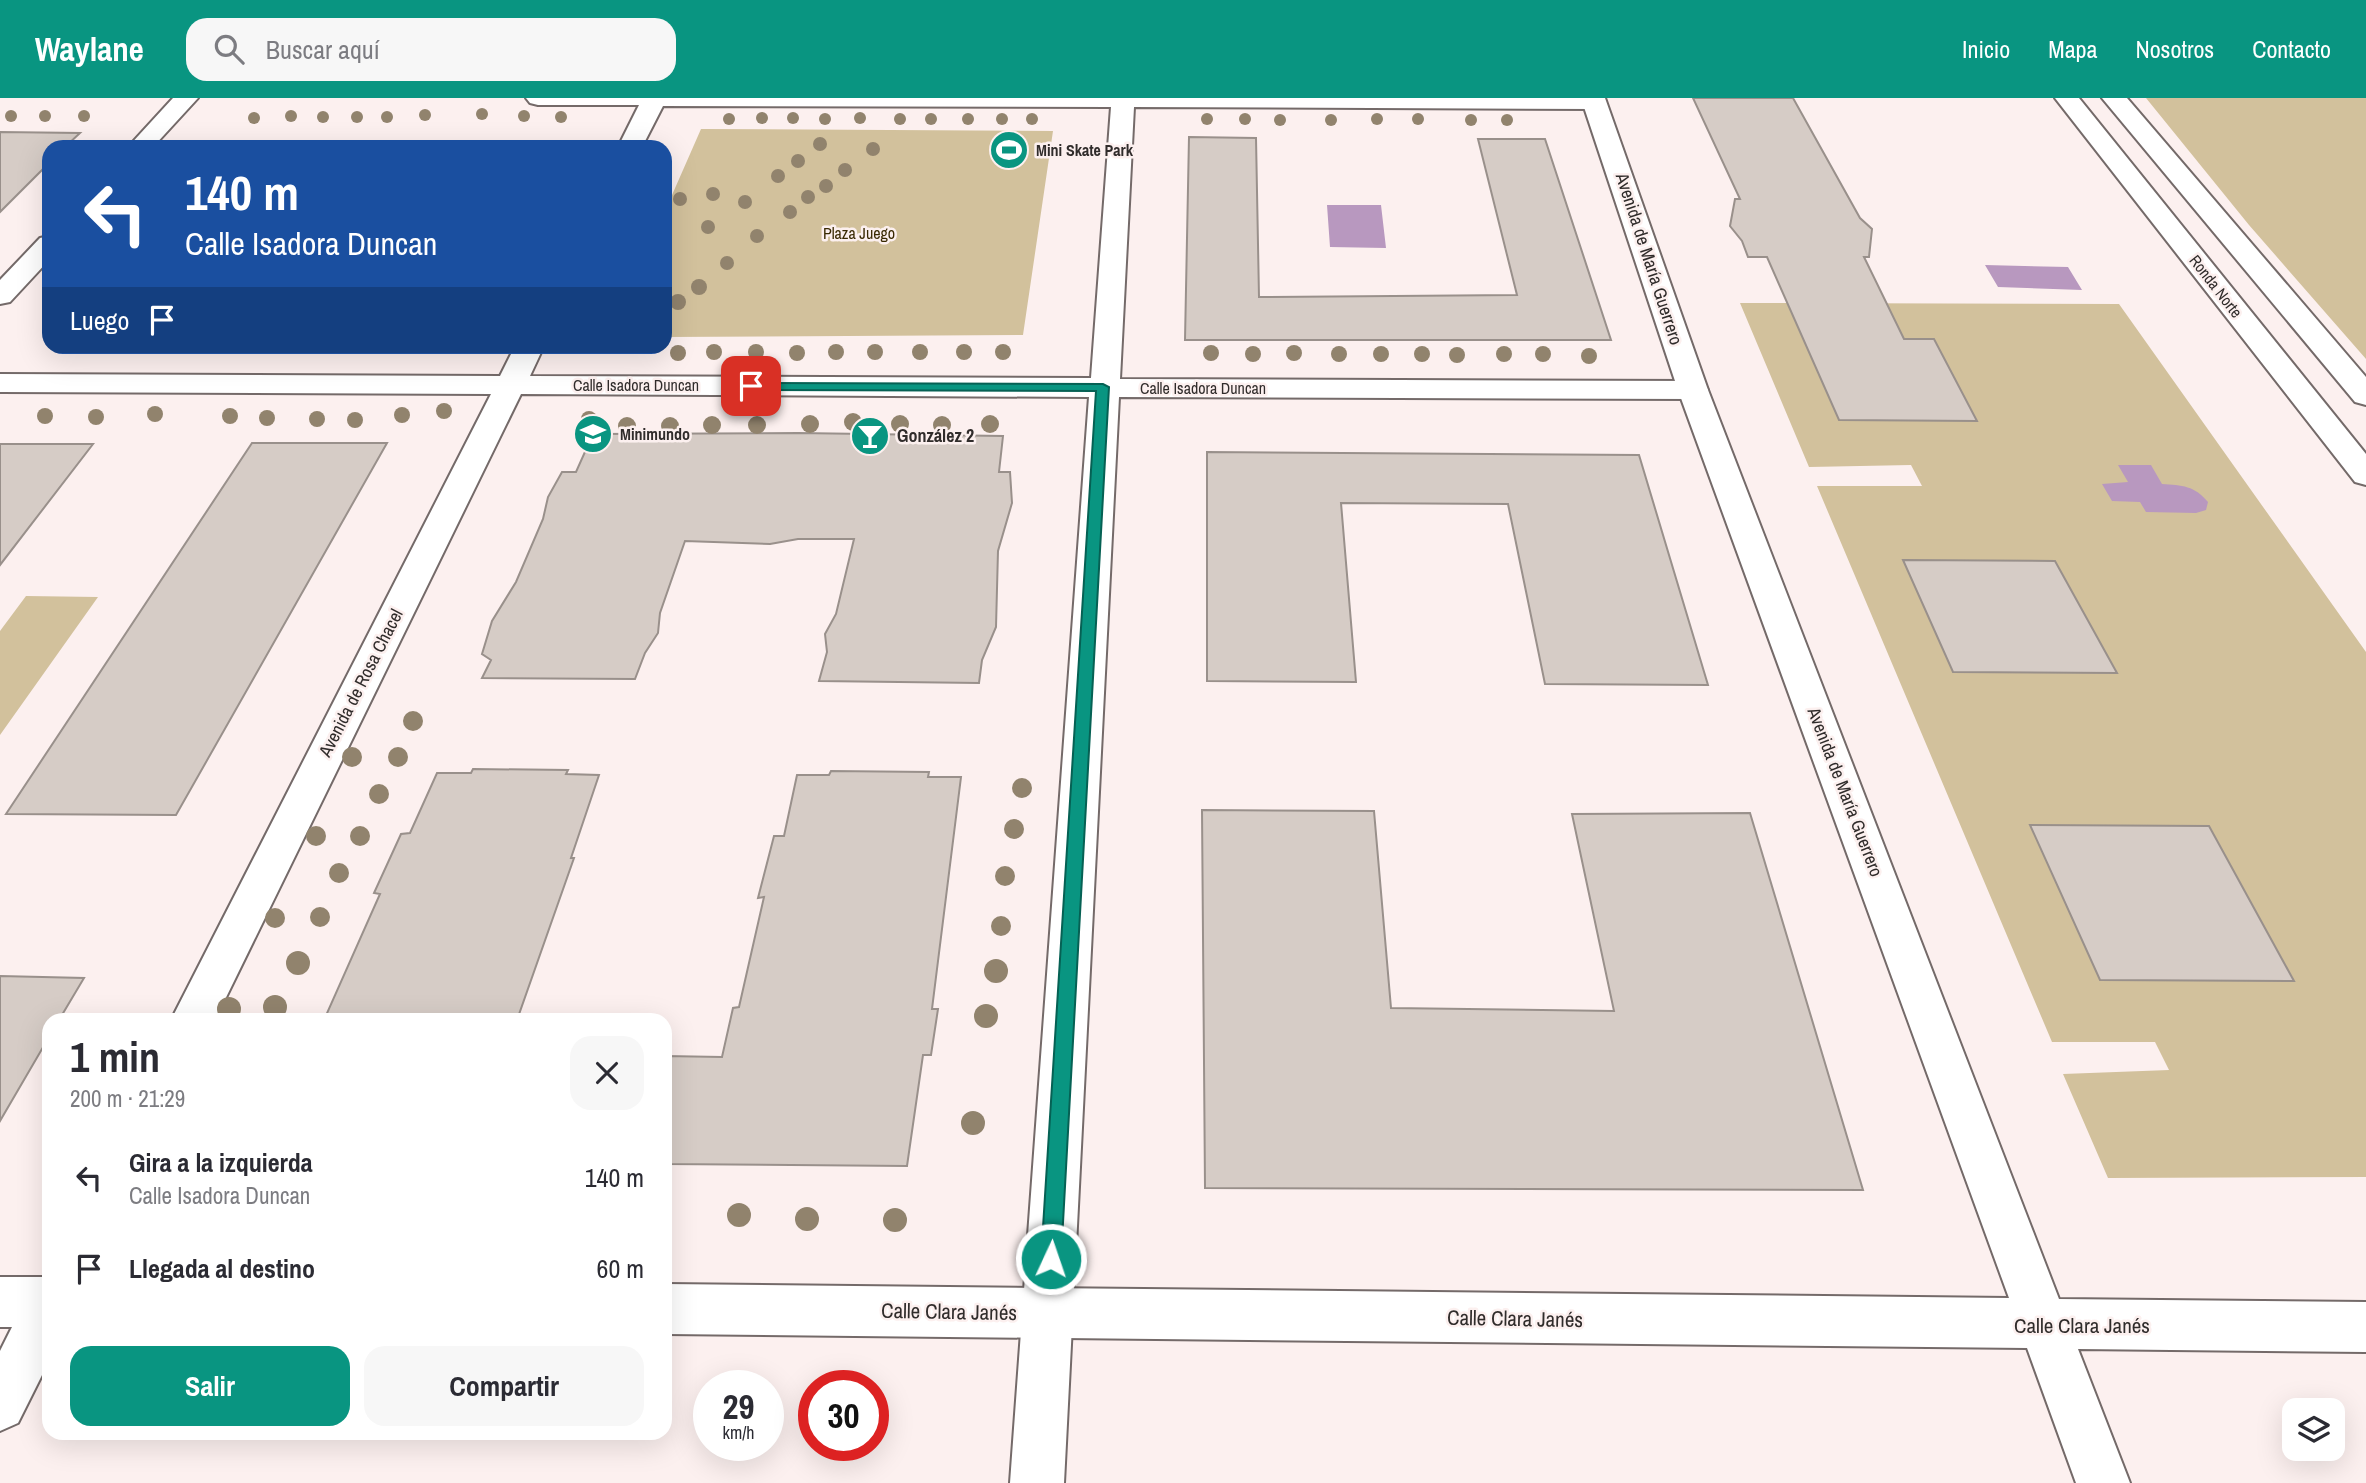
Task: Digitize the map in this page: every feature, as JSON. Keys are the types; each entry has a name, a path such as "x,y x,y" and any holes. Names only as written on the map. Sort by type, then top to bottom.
{"street":[{"path":"147,140 186,98"},
{"path":"538,98 1594,100"},
{"path":"633,140 654,98"},
{"name":"Ronda Norte","path":"2067,98 2366,475"},
{"path":"2114,98 2366,397"},
{"path":"1037,1483 1123,99"},
{"name":"Avenida de María Guerrero","path":"1594,100 1693,390 2103,1483"},
{"path":"0,296 42,251"},
{"name":"Avenida de Rosa Chacel","path":"196,1013 526,354"},
{"name":"Calle Isadora Duncan","path":"0,383 1693,390"},
{"path":"0,1302 42,1305"},
{"name":"Calle Clara Janés","path":"672,1309 2046,1326 2366,1327"},
{"path":"0,1405 42,1319"}],"green space":[{"path":"2146,98 2366,98 2366,359 2249,225"},
{"name":"Plaza Juego","path":"701,129 1053,131 1023,335 672,337 672,195"},
{"path":"1740,303 2119,304 2366,652 2366,1177 2108,1178 2063,1074 2169,1070 2155,1042 2052,1042 1817,486 1922,486 1911,465 1809,467"},
{"path":"26,596 98,597 0,735 0,631"}],"shaded area":[{"path":"1327,205 1381,205 1386,248 1330,247"},
{"path":"1985,265 2068,267 2082,290 1998,287"},
{"path":"2118,465 2151,465 2162,484 2182,486 2198,493 2208,502 2206,510 2196,513 2146,512 2140,502 2112,501 2102,484 2128,482"}],"building":[{"path":"1693,98 1793,98 1860,218 1872,229 1869,257 1864,257 1904,339 1934,339 1977,421 1839,420 1767,257 1748,257 1742,241 1730,226 1735,199 1740,199"},
{"path":"0,132 80,133 72,140 42,140 42,170 0,212"},
{"path":"1189,137 1256,138 1259,297 1517,295 1478,139 1545,139 1611,340 1185,340"},
{"path":"593,434 1003,436 999,472 1010,472 1012,503 998,551 996,627 982,660 979,683 819,681 827,652 825,634 836,614 854,539 798,539 770,544 685,541 660,613 658,633 645,653 635,679 482,678 491,660 482,654 492,621 516,582 543,519 548,497 562,472 576,472"},
{"path":"252,443 387,443 176,815 6,814"},
{"path":"0,444 93,444 0,565"},
{"path":"1207,452 1639,455 1708,685 1545,684 1508,504 1341,503 1356,682 1207,681"},
{"path":"1903,560 2055,561 2117,673 1953,672"},
{"path":"473,769 568,770 566,774 599,775 571,858 574,858 519,1013 327,1013 380,894 374,893 401,834 410,833 437,773 471,773"},
{"path":"831,771 929,772 928,777 961,777 932,1009 938,1009 931,1055 923,1055 907,1166 672,1164 672,1056 722,1057 733,1008 739,1007 764,897 758,898 774,836 784,836 797,775 829,775"},
{"path":"1202,810 1374,811 1391,1008 1614,1011 1572,814 1750,813 1863,1190 1205,1188"},
{"path":"2030,825 2209,826 2294,981 2100,980"},
{"path":"0,976 84,978 63,1013 42,1013 42,1049 0,1121"}],"place":[{"name":"Mini Skate Park","path":"1009,150"},
{"name":"Minimundo","path":"593,434"},
{"name":"González 2","path":"870,436"}],"route":[{"path":"751,386 1103,387 1051,1259"}]}
